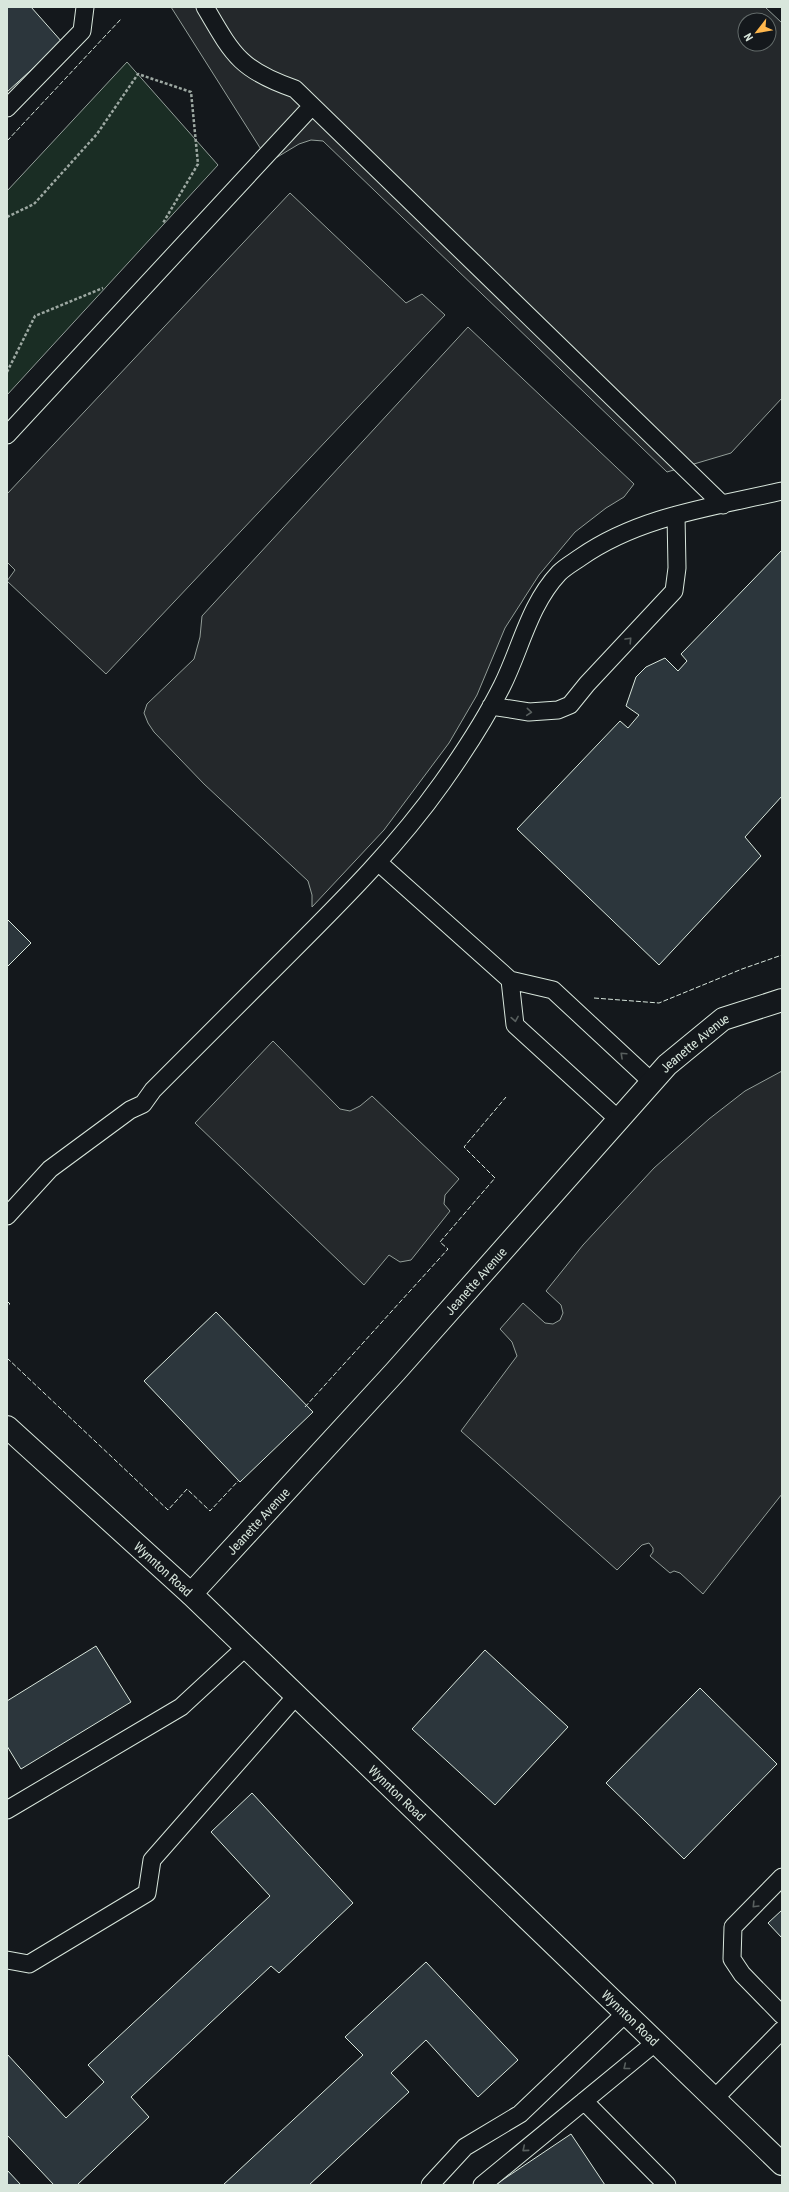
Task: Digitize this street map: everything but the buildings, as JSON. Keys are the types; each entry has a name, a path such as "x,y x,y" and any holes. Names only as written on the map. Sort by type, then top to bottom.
{"main road":[{"name":"Jeanette Avenue","path":"191,1594 395,1372 667,1065 722,1019 782,1000"},
{"name":"Wynnton Road","path":"7,1427 191,1594 782,2164"}],"lane":[{"path":"7,108 82,32 85,7"},
{"path":"205,7 232,52 245,65 259,75 294,89 723,505"},
{"path":"7,435 312,106"},
{"path":"7,1216 60,1160 130,1110 143,1104 153,1090 344,899 378,862 420,813 465,750 502,685 524,628 534,609 560,572 611,538 676,515 708,506 723,505 782,491"},
{"path":"491,706 534,712 558,710 570,705 587,684 674,591 677,568 676,515"},
{"path":"378,862 510,980 553,990 652,1082"},
{"path":"510,980 515,1025 618,1119"},
{"path":"7,1810 181,1707 246,1647"},
{"path":"7,1960 29,1964 147,1893 152,1860 296,1696"},
{"path":"782,1877 733,1927 732,1959 742,1974 782,2015"},
{"path":"430,2185 465,2147 520,2114 626,2013"},
{"path":"714,2099 782,2030"},
{"path":"482,2185 656,2042"},
{"path":"584,2100 667,2185"}],"path":[{"path":"7,217 34,204 97,134 138,74 191,92 198,164 159,230"},
{"path":"7,372 35,316 107,286"}],"green space":[{"path":"127,62 218,165 7,395 7,191"}],"shaded area":[{"path":"171,7 765,7 770,12 737,12 737,52 777,52 777,18 782,23 782,398 731,453 667,472 323,141 311,140 299,144 269,162"},
{"path":"290,193 406,303 422,294 445,315 106,674 7,581 15,570 7,562 7,494"},
{"path":"468,327 634,484 624,497 606,508 575,532 539,575 505,628 477,695 449,743 384,830 312,907 312,895 308,881 204,784 154,732 144,713 147,704 194,659 200,637 202,616"},
{"path":"273,1041 340,1109 350,1111 360,1106 372,1096 459,1179 445,1195 444,1204 450,1211 411,1260 400,1262 389,1255 364,1285 195,1123"},
{"path":"782,1071 782,1494 703,1594 680,1573 674,1571 670,1573 650,1556 653,1552 653,1548 649,1543 642,1545 617,1570 461,1431 517,1356 512,1342 500,1329 523,1303 545,1323 553,1324 560,1320 563,1313 561,1305 546,1291 583,1245 654,1168 709,1119 745,1091"}],"fence":[{"path":"7,141 121,19"},
{"path":"594,998 659,1003 742,969 782,955"},
{"path":"305,1407 448,1249 440,1242 495,1178 464,1147 506,1097"},
{"path":"7,1301 10,1304 7,1307"},
{"path":"7,1358 168,1510 187,1489 210,1511 239,1480"}]}
